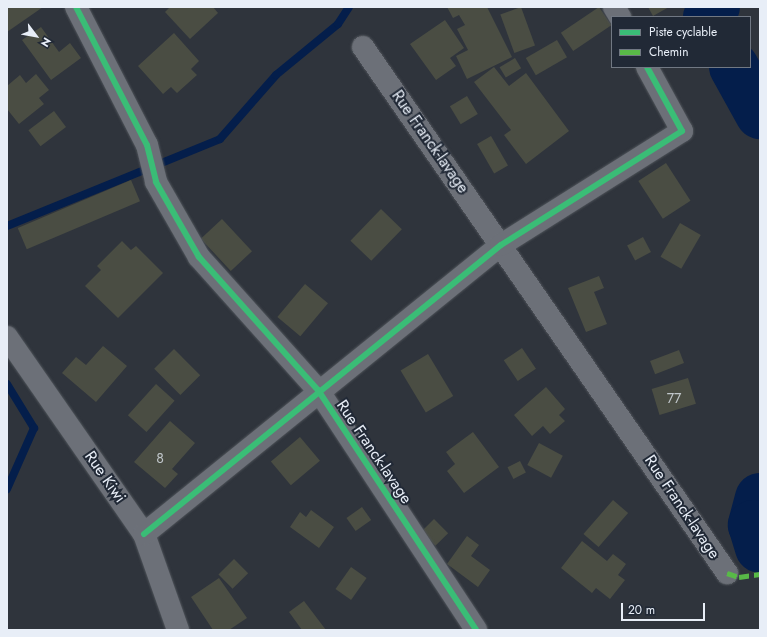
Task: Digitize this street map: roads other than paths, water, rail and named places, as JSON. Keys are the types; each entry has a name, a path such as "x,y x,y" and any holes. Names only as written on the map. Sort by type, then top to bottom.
{"street":[{"name":"Rue Franck-lavage","path":"76,7 147,145 156,182 199,257 318,390 476,630"},
{"path":"614,7 619,16"},
{"name":"Rue Franck-lavage","path":"363,47 727,573"},
{"path":"144,534 318,390 501,245 682,131 648,68"},
{"name":"Rue Kiwi","path":"7,337 144,534 178,630"}],"waterway":[{"path":"7,226 220,139 276,75 338,24 349,7"},
{"path":"709,16 715,7"},
{"path":"735,68 760,114"},
{"path":"7,384 34,428 7,489"},
{"path":"760,498 753,525 760,548"}]}
